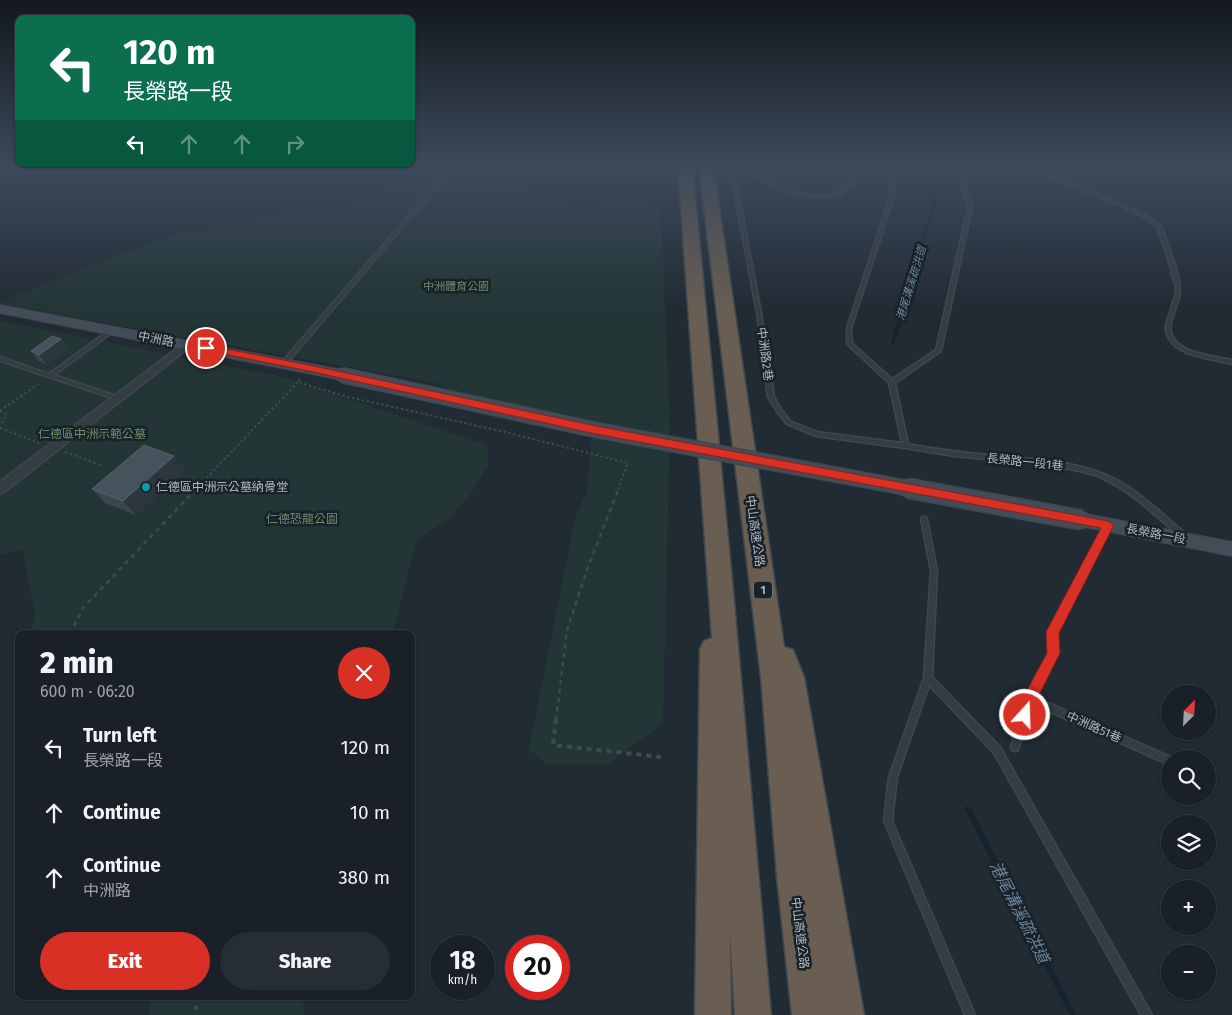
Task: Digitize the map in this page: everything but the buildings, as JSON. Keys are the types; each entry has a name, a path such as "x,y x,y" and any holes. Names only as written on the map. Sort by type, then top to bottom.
{"highway":[{"path":"689,213 721,591 752,1015"},
{"name":"中山高速公路","path":"712,213 775,677 793,877 810,1015"},
{"path":"713,1015 712,657 721,591"},
{"path":"764,598 790,676 846,1015"}],"street":[{"name":"中洲路","path":"0,309 342,375"},
{"path":"0,489 187,344"},
{"name":"長榮路一段","path":"342,375 596,430 1232,549"}],"lane":[{"path":"284,363 412,213"},
{"name":"中洲路2巷","path":"740,213 759,313 771,397 780,412 789,423 816,434 905,446"},
{"path":"887,213 849,328 849,343 892,382 905,446"},
{"path":"892,382 938,351 969,213"},
{"path":"1142,213 1159,226 1178,288 1176,303 1167,322 1170,338 1179,348 1232,362"},
{"path":"51,375 112,330"},
{"path":"0,359 117,398"},
{"name":"長榮路一段1巷","path":"905,446 984,458 1031,460 1082,469 1115,481 1137,496 1189,540"},
{"path":"924,519 934,571 928,678 893,777 888,821 970,1015"},
{"path":"1015,747 1030,699 1054,653 1053,632 1108,525"},
{"path":"928,678 997,750 1148,1015"},
{"name":"中洲路51巷","path":"1030,699 1161,757"}],"path":[{"path":"72,630 83,608 298,382 303,375 304,367"},
{"path":"0,424 4,421 6,414 0,411 51,375"},
{"path":"298,382 348,397 505,432 628,463 567,630 553,745 661,757"},
{"path":"195,1000 196,1010"}],"green space":[{"name":"中洲體育公園","path":"282,213 661,213 670,426 663,724 606,765 547,764 529,749 576,514 587,492 593,423 466,400 437,383 0,304 0,301 185,230 200,230 238,218 247,221"},
{"name":"仁德恐龍公園","path":"0,321 283,377 487,445 489,465 468,498 447,521 424,534 415,545 394,630 31,630 35,617 23,549 0,556"},
{"path":"150,1000 303,1000 305,1015 150,1015"}],"waterway":[{"name":"港尾溝溪疏洪道","path":"903,308 932,213"},
{"name":"港尾溝溪疏洪道","path":"893,342 904,307"},
{"name":"港尾溝溪疏洪道","path":"968,809 1073,1015"}],"place":[{"name":"仁德區中洲示公墓納骨堂","path":"146,487"}],"route":[{"path":"206,348 304,367 596,430 1108,525 1053,632 1054,653 1030,699 1025,715"}],"park label":[{"name":"仁德區中洲示範公墓","path":"92,434"}]}
